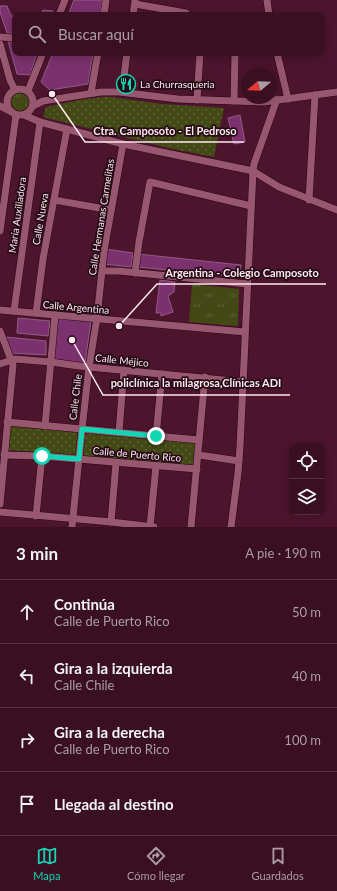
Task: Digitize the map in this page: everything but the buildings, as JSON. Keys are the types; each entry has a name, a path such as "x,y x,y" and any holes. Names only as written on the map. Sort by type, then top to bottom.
{"street":[{"path":"60,12 65,0"},
{"path":"104,12 106,0"},
{"path":"267,0 269,12"},
{"path":"133,12 135,2 181,12"},
{"path":"0,37 12,38"},
{"path":"0,44 3,64 15,90"},
{"path":"28,91 43,56"},
{"path":"91,93 97,56"},
{"path":"122,92 127,56"},
{"path":"197,100 200,56"},
{"path":"234,101 236,56"},
{"path":"278,56 288,99"},
{"path":"0,226 13,113 7,104 8,98 11,92 22,89 28,91 33,98 33,106"},
{"path":"24,115 31,110 33,106 43,101 106,91 160,98 241,101"},
{"path":"277,99 288,99 337,92"},
{"path":"309,200 316,95"},
{"path":"0,102 8,98"},
{"path":"33,98 43,101"},
{"path":"231,527 239,461 250,206 253,172 254,164 275,104"},
{"path":"0,106 13,113 24,115 40,122 123,144 253,172 279,188 337,210"},
{"name":"María Auxiliadora","path":"14,311 40,122"},
{"name":"Calle Nueva","path":"36,313 43,260 67,129"},
{"name":"Calle Hermanas Carmelitas","path":"98,318 104,251 123,144"},
{"path":"135,273 150,182 250,206"},
{"path":"54,200 111,210"},
{"path":"103,271 247,284"},
{"name":"Calle Argentina","path":"0,310 245,332"},
{"path":"45,426 55,315"},
{"name":"Calle Chile","path":"72,527 89,366 98,318"},
{"path":"0,331 13,365 7,422 3,436 4,455 0,504"},
{"name":"Calle Méjico","path":"0,364 11,360 51,362 243,382"},
{"path":"119,432 124,370"},
{"path":"156,436 162,374"},
{"path":"191,527 199,455 205,377"},
{"name":"Calle de Puerto Rico","path":"7,422 199,440"},
{"name":"Calle de Puerto Rico","path":"4,455 42,456 197,469"},
{"path":"199,455 239,461"},
{"path":"36,516 42,456"},
{"path":"111,522 116,463"},
{"path":"150,527 156,466"},
{"path":"0,512 154,527"}],"green space":[{"path":"16,93 24,93 29,98 27,109 24,111 16,111 11,106 11,98"},
{"path":"103,97 162,104 224,108 214,157 173,149 43,117 46,107"},
{"path":"192,284 239,289 238,326 189,322"},
{"path":"10,426 196,443 195,465 9,450"}],"place":[{"name":"La Churrasqueria","path":"126,84"},
{"name":"Ctra. Camposoto - El Pedroso","path":"52,94"},
{"name":"Argentina - Colegio Camposoto","path":"119,326"},
{"name":"policlínica la milagrosa,Clínicas ADI","path":"72,340"}],"route":[{"path":"42,456 79,459 82,429 156,436"}]}
